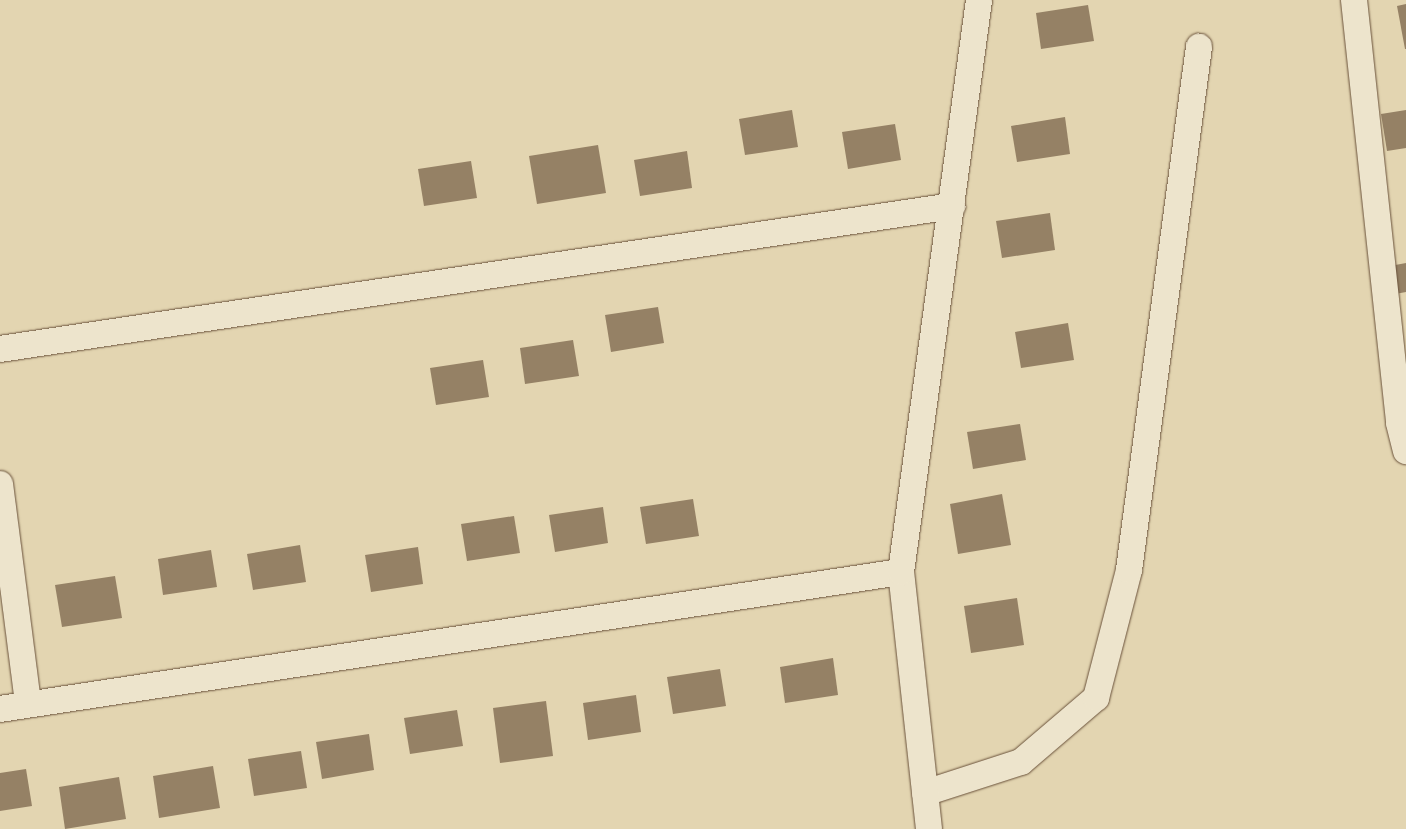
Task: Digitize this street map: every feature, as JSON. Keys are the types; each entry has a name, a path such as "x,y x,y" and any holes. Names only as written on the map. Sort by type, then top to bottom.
{"street":[{"path":"929,829 901,572 979,0"},
{"path":"1354,0 1399,423 1406,451"},
{"path":"925,793 1021,762 1096,698 1128,570 1199,47"},
{"path":"0,349 952,206"},
{"path":"0,484 28,704"},
{"path":"0,709 901,572"}],"building":[{"path":"1406,4 1406,49 1405,49 1397,6"},
{"path":"1088,5 1094,41 1041,49 1036,13"},
{"path":"792,110 798,147 745,155 739,119"},
{"path":"1406,110 1406,148 1387,151 1381,114"},
{"path":"1065,117 1070,154 1017,162 1011,126"},
{"path":"895,124 901,160 848,169 842,132"},
{"path":"598,145 606,193 537,204 529,156"},
{"path":"687,151 692,188 640,196 634,160"},
{"path":"471,161 477,198 424,206 418,169"},
{"path":"1050,213 1055,250 1002,258 996,221"},
{"path":"1406,263 1406,292 1395,294 1390,266"},
{"path":"658,307 664,343 611,352 605,315"},
{"path":"1068,323 1074,360 1021,368 1015,332"},
{"path":"573,340 579,376 525,384 520,348"},
{"path":"483,360 489,397 436,405 430,368"},
{"path":"1020,424 1026,460 973,469 967,432"},
{"path":"1002,494 1011,545 958,554 950,504"},
{"path":"693,499 699,536 646,544 640,507"},
{"path":"603,507 608,543 555,552 549,515"},
{"path":"514,516 520,553 467,561 461,524"},
{"path":"300,545 306,582 253,590 247,554"},
{"path":"418,547 423,584 371,592 365,555"},
{"path":"211,550 217,587 163,595 158,559"},
{"path":"115,576 122,618 62,627 55,585"},
{"path":"1017,598 1024,645 971,653 964,606"},
{"path":"833,658 838,695 785,703 780,667"},
{"path":"720,669 726,706 673,714 667,677"},
{"path":"636,695 641,732 588,740 583,703"},
{"path":"546,701 553,756 500,763 493,708"},
{"path":"457,710 463,746 410,754 404,718"},
{"path":"369,734 374,770 322,779 316,742"},
{"path":"301,751 307,788 254,796 248,759"},
{"path":"213,766 220,808 159,818 153,776"},
{"path":"26,769 32,806 0,811 0,773"},
{"path":"119,777 126,819 65,829 59,787"}]}
